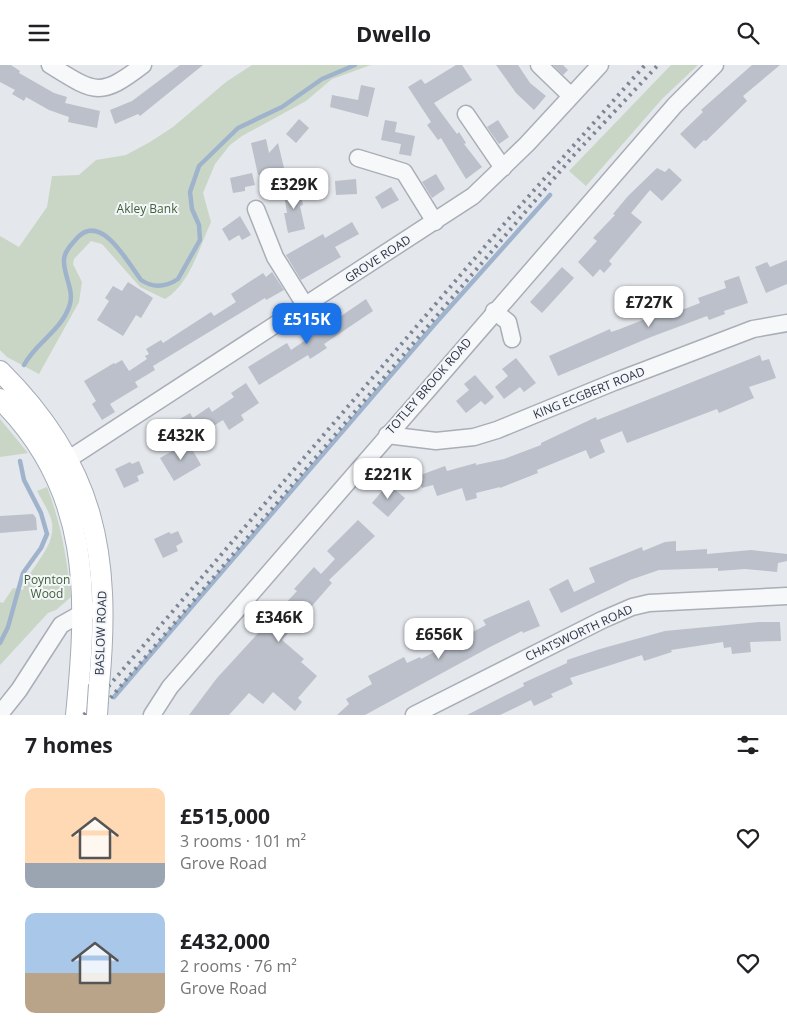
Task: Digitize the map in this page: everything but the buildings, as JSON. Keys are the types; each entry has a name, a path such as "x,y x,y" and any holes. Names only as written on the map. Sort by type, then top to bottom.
{"main road":[{"name":"BASLOW ROAD","path":"0,371 45,422 61,463 76,538 82,588 76,715"},
{"path":"1,402 33,438 61,463"},
{"name":"BASLOW ROAD","path":"61,463 83,488 101,567 104,607 97,715"}],"street":[{"path":"50,65 84,85 102,89 122,81 143,65"},
{"path":"539,65 570,96"},
{"name":"GROVE ROAD","path":"61,463 473,196 600,65"},
{"name":"TOTLEY BROOK ROAD","path":"152,715 170,687 494,311 675,105 715,65"},
{"path":"466,114 503,167"},
{"path":"358,158 404,172 435,222"},
{"path":"256,209 276,257 306,305"},
{"path":"494,311 508,322 512,339"},
{"name":"KING ECGBERT ROAD","path":"387,435 436,441 482,435 745,332 787,323"},
{"name":"CHATSWORTH ROAD","path":"414,715 602,620 632,607 663,601 787,596"},
{"path":"0,714 20,690 60,625 82,613 104,607"}],"green space":[{"name":"Akley Bank","path":"252,65 371,65 332,79 306,101 242,136 230,145 215,164 203,193 211,222 193,265 174,292 165,299 140,287 102,244 91,241 74,259 73,264 82,282 79,302 39,374 7,357 0,350 0,236 19,247 47,207 52,176 79,175 96,160 126,155 150,142 173,127 226,82"},
{"path":"671,65 698,65 662,99 586,186 569,171"},
{"path":"0,419 28,453 0,457"},
{"name":"Poynton Wood","path":"47,487 63,541 71,597 56,610 48,613 0,665 0,602 3,603 13,588 23,590 30,574 50,541 52,532 51,519 37,491"}],"waterway":[{"path":"24,365 61,322 70,304 71,293 64,259 78,237 87,231 96,231 105,236 114,243 141,280 146,283 155,285 169,284 178,279 200,240 199,225 192,209 190,192 199,166 238,128 282,107 322,79 355,65"},
{"path":"114,697 434,325 550,195"},
{"path":"0,643 8,627 23,573 41,548 47,534 41,513 24,480 20,461"}],"railway":[{"path":"84,715 505,223 645,65"},
{"path":"96,715 574,155 658,65"}]}
